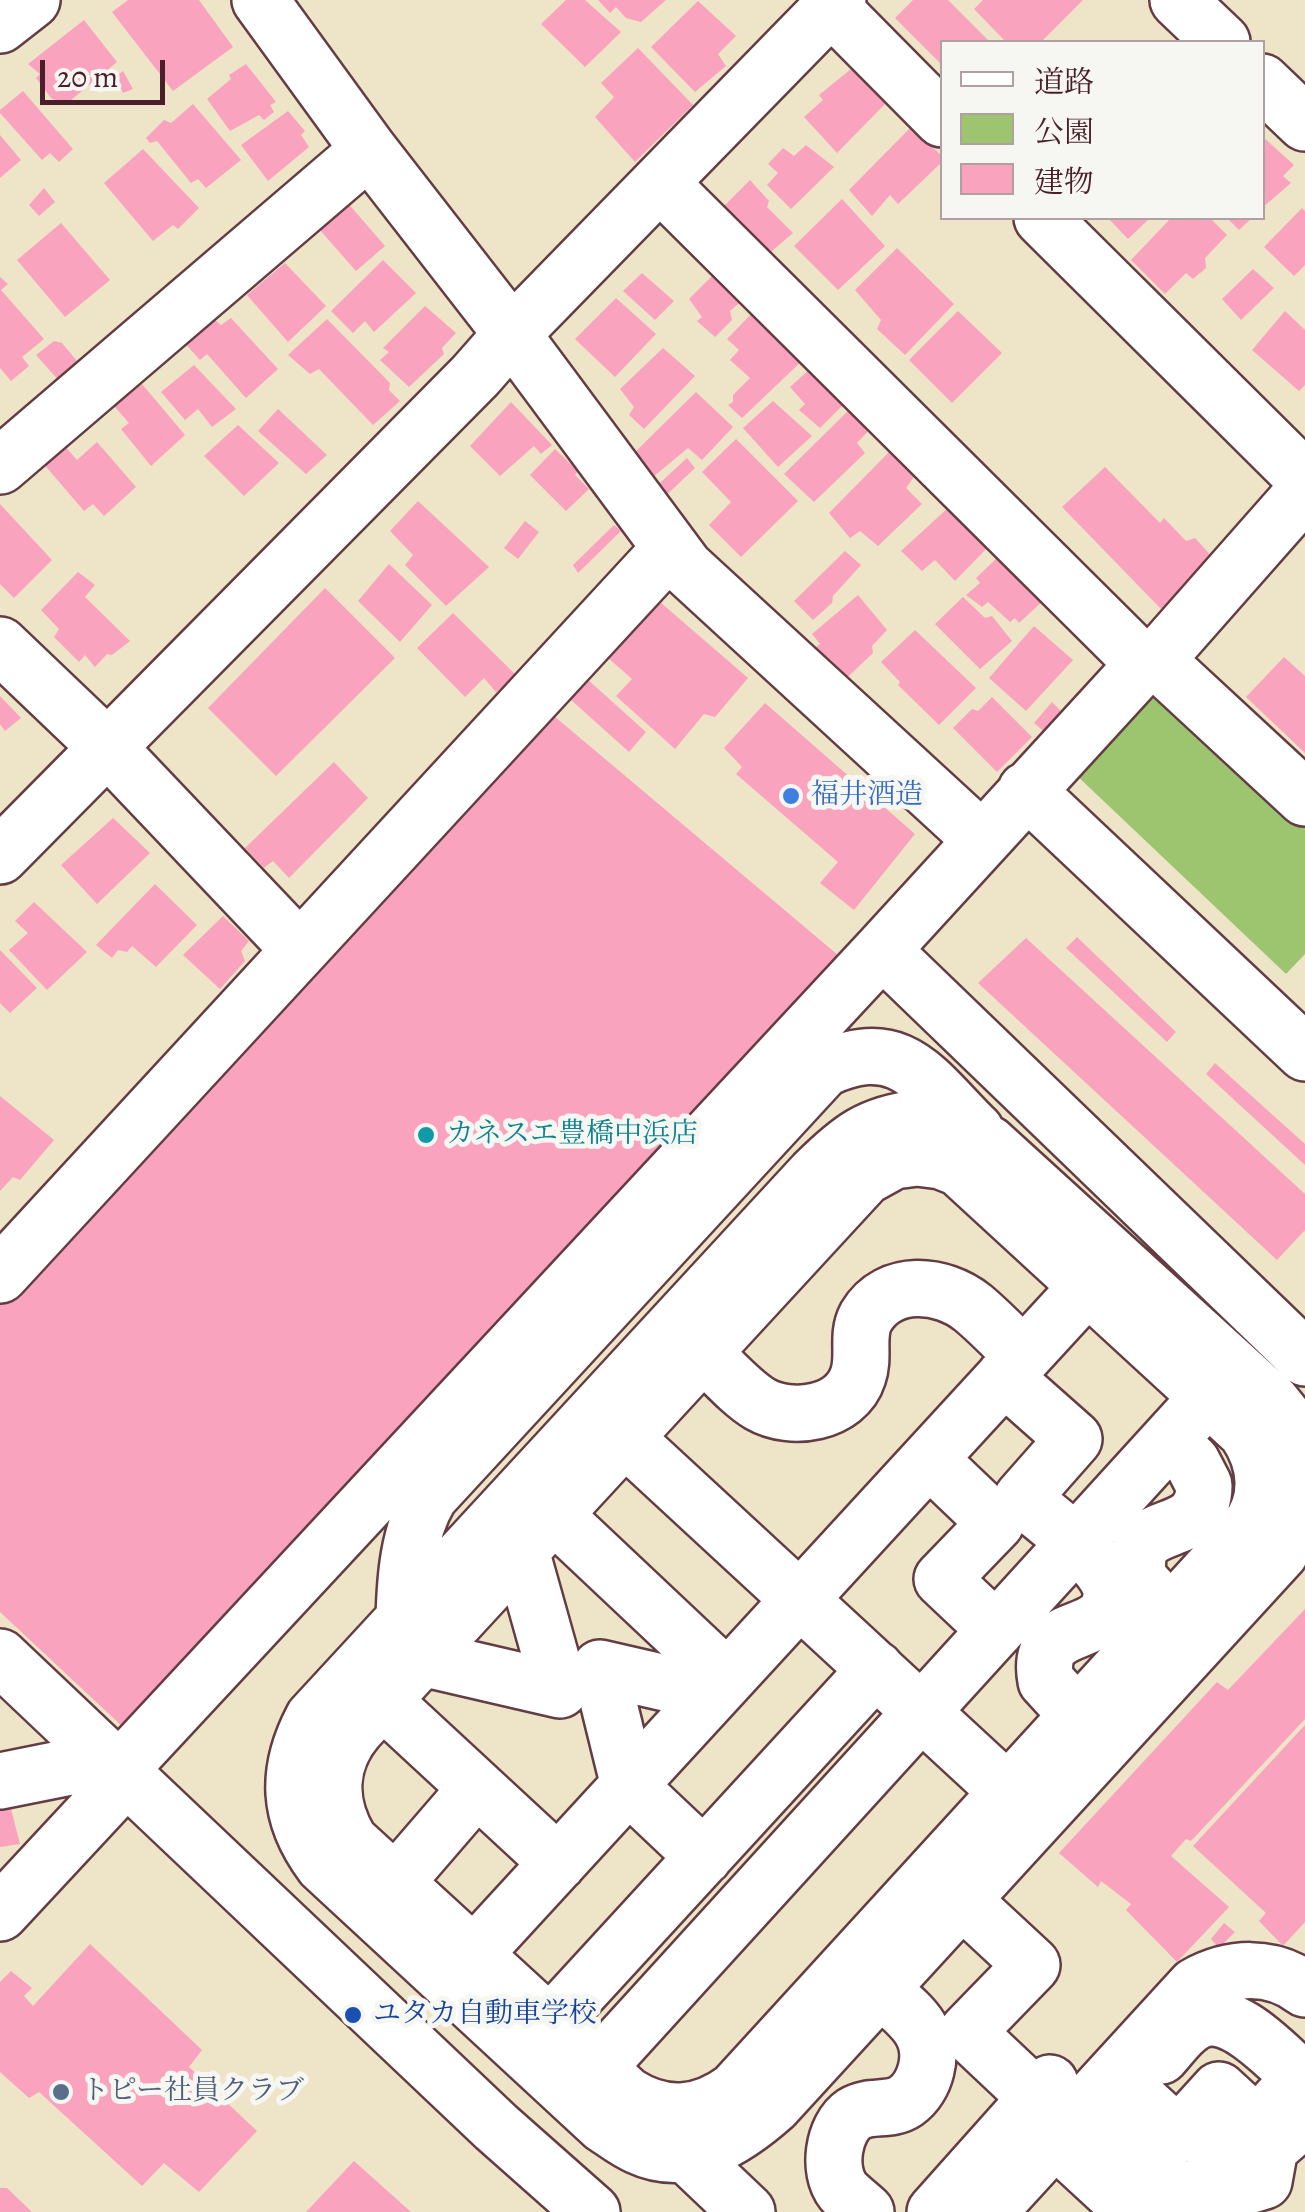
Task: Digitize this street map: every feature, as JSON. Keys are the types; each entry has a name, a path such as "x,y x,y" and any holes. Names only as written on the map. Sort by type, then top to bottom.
{"street":[{"path":"0,24 32,0"},
{"path":"260,0 684,567 981,839"},
{"path":"1178,0 1220,40"},
{"path":"0,856 462,390 834,4 940,116"},
{"path":"1265,85 1305,123"},
{"path":"0,466 370,150"},
{"path":"660,183 1150,662 1305,798"},
{"path":"1044,220 1305,480"},
{"path":"0,1782 116,1765 137,1750 1305,491"},
{"path":"0,1275 670,549"},
{"path":"0,644 109,749 299,949"},
{"path":"1026,790 1305,1052"},
{"path":"882,950 1305,1358"},
{"path":"413,1639 405,1587 414,1532 430,1496 824,1070 846,1059 887,1056 917,1074 1289,1422 1302,1463 1303,1510 1280,1553 880,1989 750,2126 726,2142 684,2153 638,2146 604,2126 323,1865 308,1846 297,1820 297,1754 314,1718 413,1639 537,1533 611,1425 703,1353 865,1177 894,1161 917,1158 959,1168 1246,1432 1257,1448 1263,1469 1261,1506 1248,1530 735,2090 723,2099 676,2114 656,2110 628,2095 350,1841 338,1822 335,1804 338,1754 383,1701 413,1639 611,1425 815,1174 858,1135 896,1120 919,1118 953,1124 989,1144"},
{"path":"474,1954 1088,1286"},
{"path":"703,1353 762,1405 807,1414 826,1410 850,1391 858,1377 862,1354 860,1332 878,1302 904,1288 924,1288 941,1291 971,1306 1013,1367 1074,1439 1022,1498 1100,1564 1111,1587 1106,1614 1098,1622 1062,1635 1052,1642 1048,1653 1046,1681 1078,1716"},
{"path":"598,2068 1208,1397"},
{"path":"611,1425 1008,1792"},
{"path":"1169,1440 1192,1462 1204,1485 1198,1512 1191,1520 1154,1533 1145,1540 1141,1551 1139,1578 1171,1614"},
{"path":"929,1459 996,1522 942,1579 996,1630"},
{"path":"413,1639 560,1690 537,1533"},
{"path":"537,1533 720,1686"},
{"path":"0,1657 482,2113 592,2212"},
{"path":"704,1857 628,1786 600,1668 720,1686"},
{"path":"550,2024 876,1670"},
{"path":"383,1701 558,1863"},
{"path":"0,1912 107,1798 116,1765"},
{"path":"395,1884 477,1788"},
{"path":"935,2212 1044,2091 968,2032 1032,1965 962,1900"},
{"path":"1017,2209 1195,1986 1234,1972 1270,1971 1305,1989"},
{"path":"866,2212 839,2183 835,2150 839,2131 852,2116 904,2102 922,2084 928,2064 928,2040 923,2030 880,1989"},
{"path":"1178,2004 1198,1997 1277,1995 1305,2018"},
{"path":"1111,2109 1198,2208 1232,2191 1264,2182 1270,2148 1291,2093 1271,2016 1234,1997"},
{"path":"1017,2209 1111,2109 1175,2099 1216,2054 1291,2093"},
{"path":"1111,2109 1134,2212"},
{"path":"684,2153 747,2212"}],"green space":[{"path":"1156,685 1305,826 1305,954 1286,974 1073,772"}],"building":[{"path":"128,0 199,0 233,47 173,91 112,12"},
{"path":"566,0 585,0 621,32 585,67 541,24"},
{"path":"598,0 666,0 641,22 626,18 616,7 610,13"},
{"path":"913,0 948,0 988,40 940,40 940,63 895,18"},
{"path":"983,0 1083,0 1043,40 1004,40 974,9"},
{"path":"698,1 736,36 718,54 726,66 695,92 651,47"},
{"path":"84,20 117,62 65,105 51,98 36,78 40,74 28,64"},
{"path":"638,48 693,105 635,162 595,117 614,97 601,83"},
{"path":"246,64 276,102 270,105 274,112 264,120 259,115 230,131 207,99 231,79 229,75"},
{"path":"856,65 888,101 837,153 804,117 823,100 819,95"},
{"path":"123,71 133,89 123,93 115,77"},
{"path":"23,91 73,149 59,162 50,153 42,160 0,113"},
{"path":"193,104 241,160 206,188 198,179 191,183 157,141 150,143 146,138 164,120 171,123"},
{"path":"288,111 305,131 301,135 309,147 268,181 241,145"},
{"path":"911,127 940,154 940,164 898,204 890,195 872,216 849,190"},
{"path":"0,135 21,160 0,178"},
{"path":"1265,139 1294,165 1283,176 1291,183 1265,205"},
{"path":"806,145 834,167 791,209 767,185 778,173 768,164 783,148 794,156"},
{"path":"143,149 199,208 178,229 173,225 153,241 104,183"},
{"path":"750,180 769,201 767,207 793,233 765,257 719,211"},
{"path":"44,188 55,202 39,216 29,205"},
{"path":"842,199 885,246 838,290 794,246"},
{"path":"347,202 385,246 356,271 319,229"},
{"path":"1302,208 1305,265 1294,276 1264,247"},
{"path":"1110,220 1148,220 1128,239"},
{"path":"1169,220 1212,220 1227,235 1205,258 1206,268 1193,279 1186,273 1165,294 1131,260"},
{"path":"1229,220 1250,220 1239,230"},
{"path":"61,223 110,280 65,317 17,260"},
{"path":"897,248 954,304 905,355 877,329 881,320 855,290"},
{"path":"383,260 416,293 374,332 365,321 353,333 331,311"},
{"path":"285,263 326,306 288,342 247,295"},
{"path":"1253,269 1274,288 1241,320 1222,299"},
{"path":"642,273 674,301 655,320 623,291"},
{"path":"715,273 743,300 730,311 732,320 715,337 697,321 702,317 689,299"},
{"path":"0,277 8,284 1,290 44,339 22,357 29,366 11,381 0,368"},
{"path":"616,298 656,334 615,377 575,339"},
{"path":"425,306 456,333 442,348 444,354 409,387 380,360 389,352 383,348"},
{"path":"756,309 804,359 742,418 728,405 750,378 730,360 739,350 727,339"},
{"path":"958,311 1002,353 952,403 909,360"},
{"path":"1285,311 1305,330 1305,385 1299,391 1252,350"},
{"path":"210,316 221,325 231,318 278,369 246,398 207,354 200,360 182,340"},
{"path":"327,319 390,383 389,390 400,401 373,425 319,369 310,374 288,355"},
{"path":"54,341 62,343 82,367 61,383 36,355"},
{"path":"663,348 695,376 644,429 629,415 634,407 620,389"},
{"path":"194,365 236,409 212,427 198,409 185,420 161,392"},
{"path":"810,369 844,404 820,428 799,410 805,404 790,387"},
{"path":"142,384 185,435 151,466 121,429 129,423 114,406"},
{"path":"696,392 733,427 702,460 688,448 653,477 630,457"},
{"path":"773,401 812,436 778,467 743,428"},
{"path":"511,402 552,445 541,454 534,446 500,476 470,446"},
{"path":"852,407 872,427 857,443 865,453 814,502 784,474"},
{"path":"278,409 327,455 306,474 258,431"},
{"path":"238,425 279,463 244,496 204,456"},
{"path":"736,439 798,501 741,557 709,525 731,502 702,472"},
{"path":"97,442 136,487 104,516 93,504 84,511 42,462 63,444 77,460"},
{"path":"555,449 578,471 575,475 589,489 566,511 530,475"},
{"path":"892,449 916,474 906,488 922,504 878,546 860,531 850,538 829,513"},
{"path":"687,458 695,468 658,503 648,494"},
{"path":"1105,467 1160,523 1164,518 1186,541 1195,538 1215,560 1161,609 1062,507"},
{"path":"418,501 489,567 446,606 405,565 413,555 390,531"},
{"path":"0,504 52,560 14,598 0,584"},
{"path":"948,508 988,547 955,581 935,560 922,571 901,551"},
{"path":"525,521 539,532 518,559 504,548"},
{"path":"614,525 621,531 578,573 573,565"},
{"path":"845,551 861,565 833,596 832,603 813,620 794,601"},
{"path":"1000,555 1045,599 1019,623 1015,618 1010,622 988,602 982,607 966,595 980,583 976,578"},
{"path":"389,564 432,605 400,642 358,601"},
{"path":"78,572 95,585 85,597 130,641 112,655 107,654 95,667 85,655 79,662 54,637 59,629 41,610"},
{"path":"325,588 395,658 276,776 208,708"},
{"path":"858,595 887,630 872,646 873,653 835,689 805,656 820,644 812,634"},
{"path":"963,597 985,618 992,616 1012,641 980,669 935,624"},
{"path":"660,602 748,678 715,717 704,714 675,749 616,696 632,679 607,657"},
{"path":"453,613 516,675 496,692 484,678 465,697 417,648"},
{"path":"1034,626 1073,660 1026,711 989,678"},
{"path":"915,630 976,688 939,725 898,685 900,682 881,662"},
{"path":"1284,657 1305,676 1305,753 1246,697"},
{"path":"586,678 646,732 629,752 570,699"},
{"path":"0,696 21,718 5,731 0,724"},
{"path":"992,697 1032,737 997,772 953,728 972,709 978,711"},
{"path":"1052,702 1066,716 1047,734 1034,723"},
{"path":"765,703 915,834 854,910 820,883 838,862 736,774 742,767 724,748"},
{"name":"カネスエ豊橋中浜店","path":"554,716 851,966 124,1728 0,1612 0,1305"},
{"path":"334,762 368,798 289,878 273,861 264,868 245,848"},
{"path":"113,818 150,853 97,904 61,865"},
{"path":"155,884 197,925 156,967 132,946 127,952 118,950 112,958 96,945"},
{"path":"34,902 87,952 47,990 9,950 28,933 15,921"},
{"path":"223,916 249,941 241,951 245,961 220,989 183,955"},
{"path":"1077,937 1176,1032 1167,1042 1066,948"},
{"path":"1026,938 1305,1194 1305,1230 1277,1260 978,983"},
{"path":"0,950 37,988 10,1013 0,1003"},
{"path":"1215,1063 1305,1144 1305,1165 1206,1074"},
{"path":"0,1096 54,1140 20,1180 13,1177 0,1191"},
{"path":"1305,1609 1305,1719 1191,1841 1186,1839 1171,1856 1229,1907 1177,1962 1126,1910 1131,1904 1101,1881 1098,1887 1059,1853 1217,1682 1228,1690"},
{"path":"1305,1725 1305,1922 1283,1946 1259,1921 1266,1913 1193,1846"},
{"path":"8,1797 20,1844 0,1847 0,1799"},
{"path":"1224,1923 1235,1932 1219,1948 1211,1939"},
{"path":"90,1944 202,2050 189,2067 257,2131 199,2192 164,2163 142,2186 39,2092 29,2098 0,2072 0,1982 11,1971 32,1988 24,1996 33,2006"},
{"path":"354,2161 411,2212 306,2212"},
{"path":"0,2188 7,2188 32,2212 0,2212"}],"place":[{"name":"福井酒造","path":"791,796"},
{"name":"カネスエ豊橋中浜店","path":"426,1135"},
{"name":"ユタカ自動車学校","path":"353,2015"},
{"name":"トピー社員クラブ","path":"61,2092"}]}
